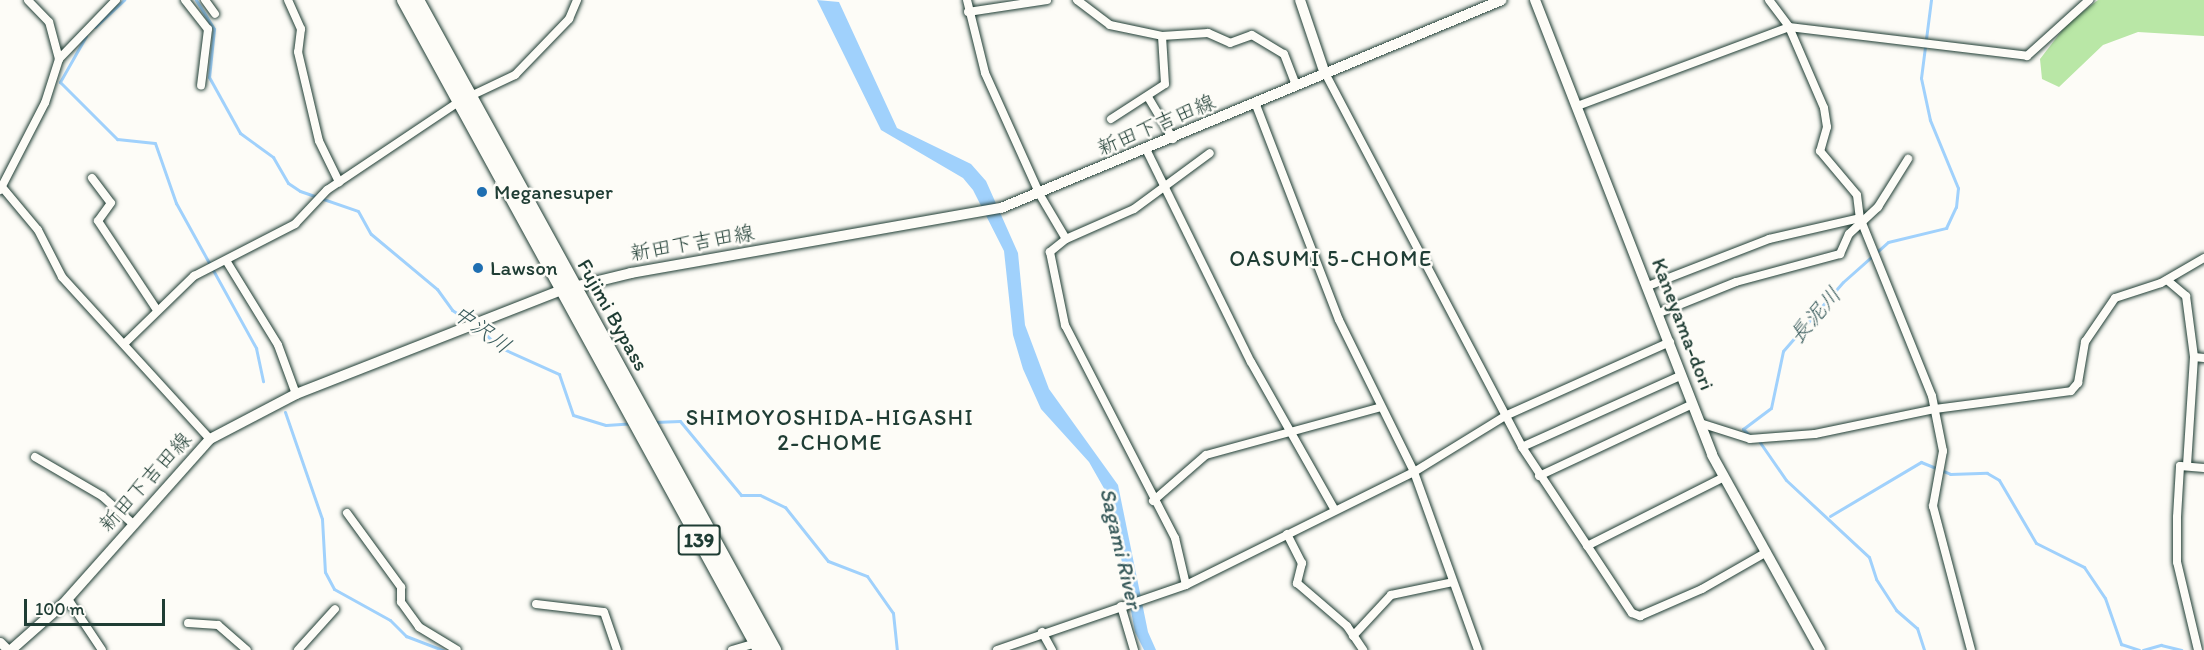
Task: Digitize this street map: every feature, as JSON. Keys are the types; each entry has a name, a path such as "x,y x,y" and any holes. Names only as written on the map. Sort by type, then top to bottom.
{"highway":[{"name":"Fujimi Bypass","path":"404,0 464,99 568,289 644,414 646,430 758,646"},
{"name":"Fujimi Bypass","path":"417,0 464,99"},
{"name":"Fujimi Bypass","path":"568,289 628,412 646,430 774,650"}],"main road":[{"path":"1300,0 1324,71 1502,0"},
{"name":"Kaneyama-dori","path":"1535,0 1722,478 1820,650"},
{"name":"新田下吉田線","path":"9,650 68,598 132,523 210,440 296,394 568,289 631,273 1001,208 1040,195 1256,105 1324,71"}],"street":[{"path":"27,0 49,22 58,59"},
{"path":"116,0 58,59 45,103 1,188 38,230 62,278 210,440"},
{"path":"185,0 208,29 201,86"},
{"path":"205,0 215,14"},
{"path":"288,0 301,29 298,52 318,141 339,182"},
{"path":"124,344 194,276 227,262 296,224 322,195 339,182 464,99 528,65 569,19 577,0"},
{"path":"967,0 968,12 985,73 1040,195 1066,239"},
{"path":"968,12 1047,0"},
{"path":"1077,0 1110,25 1162,36 1208,33 1230,43 1252,35 1284,54 1296,85"},
{"path":"1769,0 1789,27 1824,108 1827,128 1820,151 1857,195 1861,218 1935,408 1942,451 1933,506 1971,650"},
{"path":"1577,106 1789,27 2027,56 2089,0"},
{"path":"1111,119 1165,84 1162,36"},
{"path":"1324,71 1522,447 1539,476 1632,613 1640,616 1702,589 1765,553"},
{"path":"1148,97 1173,139"},
{"path":"1256,105 1339,320 1414,472 1478,650"},
{"path":"1146,150 1162,187 1289,432 1334,509"},
{"path":"1186,585 1175,538 1153,501 1065,325 1050,252 1066,239 1104,225 1210,153"},
{"path":"1648,286 1769,239 1861,218 1874,212 1908,159"},
{"path":"92,178 111,203 98,221 157,310"},
{"path":"1659,313 1736,282 1840,254 1861,218"},
{"path":"1700,423 1750,439 1815,434 1935,408 2071,391 2078,383 2085,342 2115,298 2167,280 2204,258"},
{"path":"227,262 278,345 296,394"},
{"path":"2167,280 2186,296 2194,357 2187,466"},
{"path":"997,650 1042,632 1186,585 1334,509 1414,472 1506,416 1670,342"},
{"path":"2194,357 2204,358"},
{"path":"1522,447 1682,375"},
{"path":"1539,476 1693,404"},
{"path":"1153,501 1206,455 1381,406"},
{"path":"35,458 102,496 132,523"},
{"path":"2198,650 2177,562 2180,466 2204,468"},
{"path":"1587,546 1722,478"},
{"path":"346,513 401,587 401,602 419,627 457,650"},
{"path":"1287,534 1302,563 1297,583 1353,636 1363,650"},
{"path":"1353,636 1391,595 1453,582"},
{"path":"68,598 102,650"},
{"path":"536,604 604,612 617,650"},
{"path":"1121,606 1134,650"},
{"path":"298,650 335,609"},
{"path":"188,623 218,625 247,650"},
{"path":"1042,632 1052,650"},
{"path":"0,642 9,650"},
{"path":"732,650 758,646"}],"green space":[{"path":"2098,0 2204,0 2204,36 2138,32 2103,45 2059,87 2042,79 2040,59 2067,24"}],"water":[{"name":"Sagami River","path":"817,0 839,2 897,128 971,164 986,181 1018,253 1025,325 1049,389 1118,485 1148,632 1156,650 1144,650 1135,632 1110,499 1089,462 1041,409 1023,369 1013,335 1004,251 973,190 963,178 881,130"}],"waterway":[{"path":"95,27 124,0"},
{"name":"中沢川","path":"196,0 214,29 209,77 240,133 273,157 288,183 300,191 358,211 371,234 437,289 452,310 472,323"},
{"name":"長泥川","path":"1750,436 1743,429 1771,408 1783,351 1843,282 1888,242 1946,228 1956,207 1958,188 1930,120 1921,78 1931,0"},
{"path":"86,36 60,82 117,139 155,143 176,203 256,348 263,381"},
{"name":"中沢川","path":"478,327 499,347 559,374 573,415 606,425 632,423"},
{"path":"285,412 322,519 325,572 334,589 390,620 406,636 443,650"},
{"name":"中沢川","path":"654,422 680,421 741,495 760,495 785,507 828,561 867,576 893,613 897,650"},
{"name":"長泥川","path":"1759,441 1786,480 1869,557 1876,579 1896,610 1917,628 1924,650"},
{"path":"1830,516 1921,462 1950,474 1987,473 1999,480 2036,543 2084,567 2105,598 2121,644 2139,650"},
{"path":"2143,650 2161,645 2181,650"}],"place":[{"name":"Meganesuper","path":"482,192"},
{"name":"Lawson","path":"478,268"}],"district":[{"name":"OASUMI 5-CHOME","path":"1331,259"},
{"name":"SHIMOYOSHIDA-HIGASHI 2-CHOME","path":"830,430"}]}
